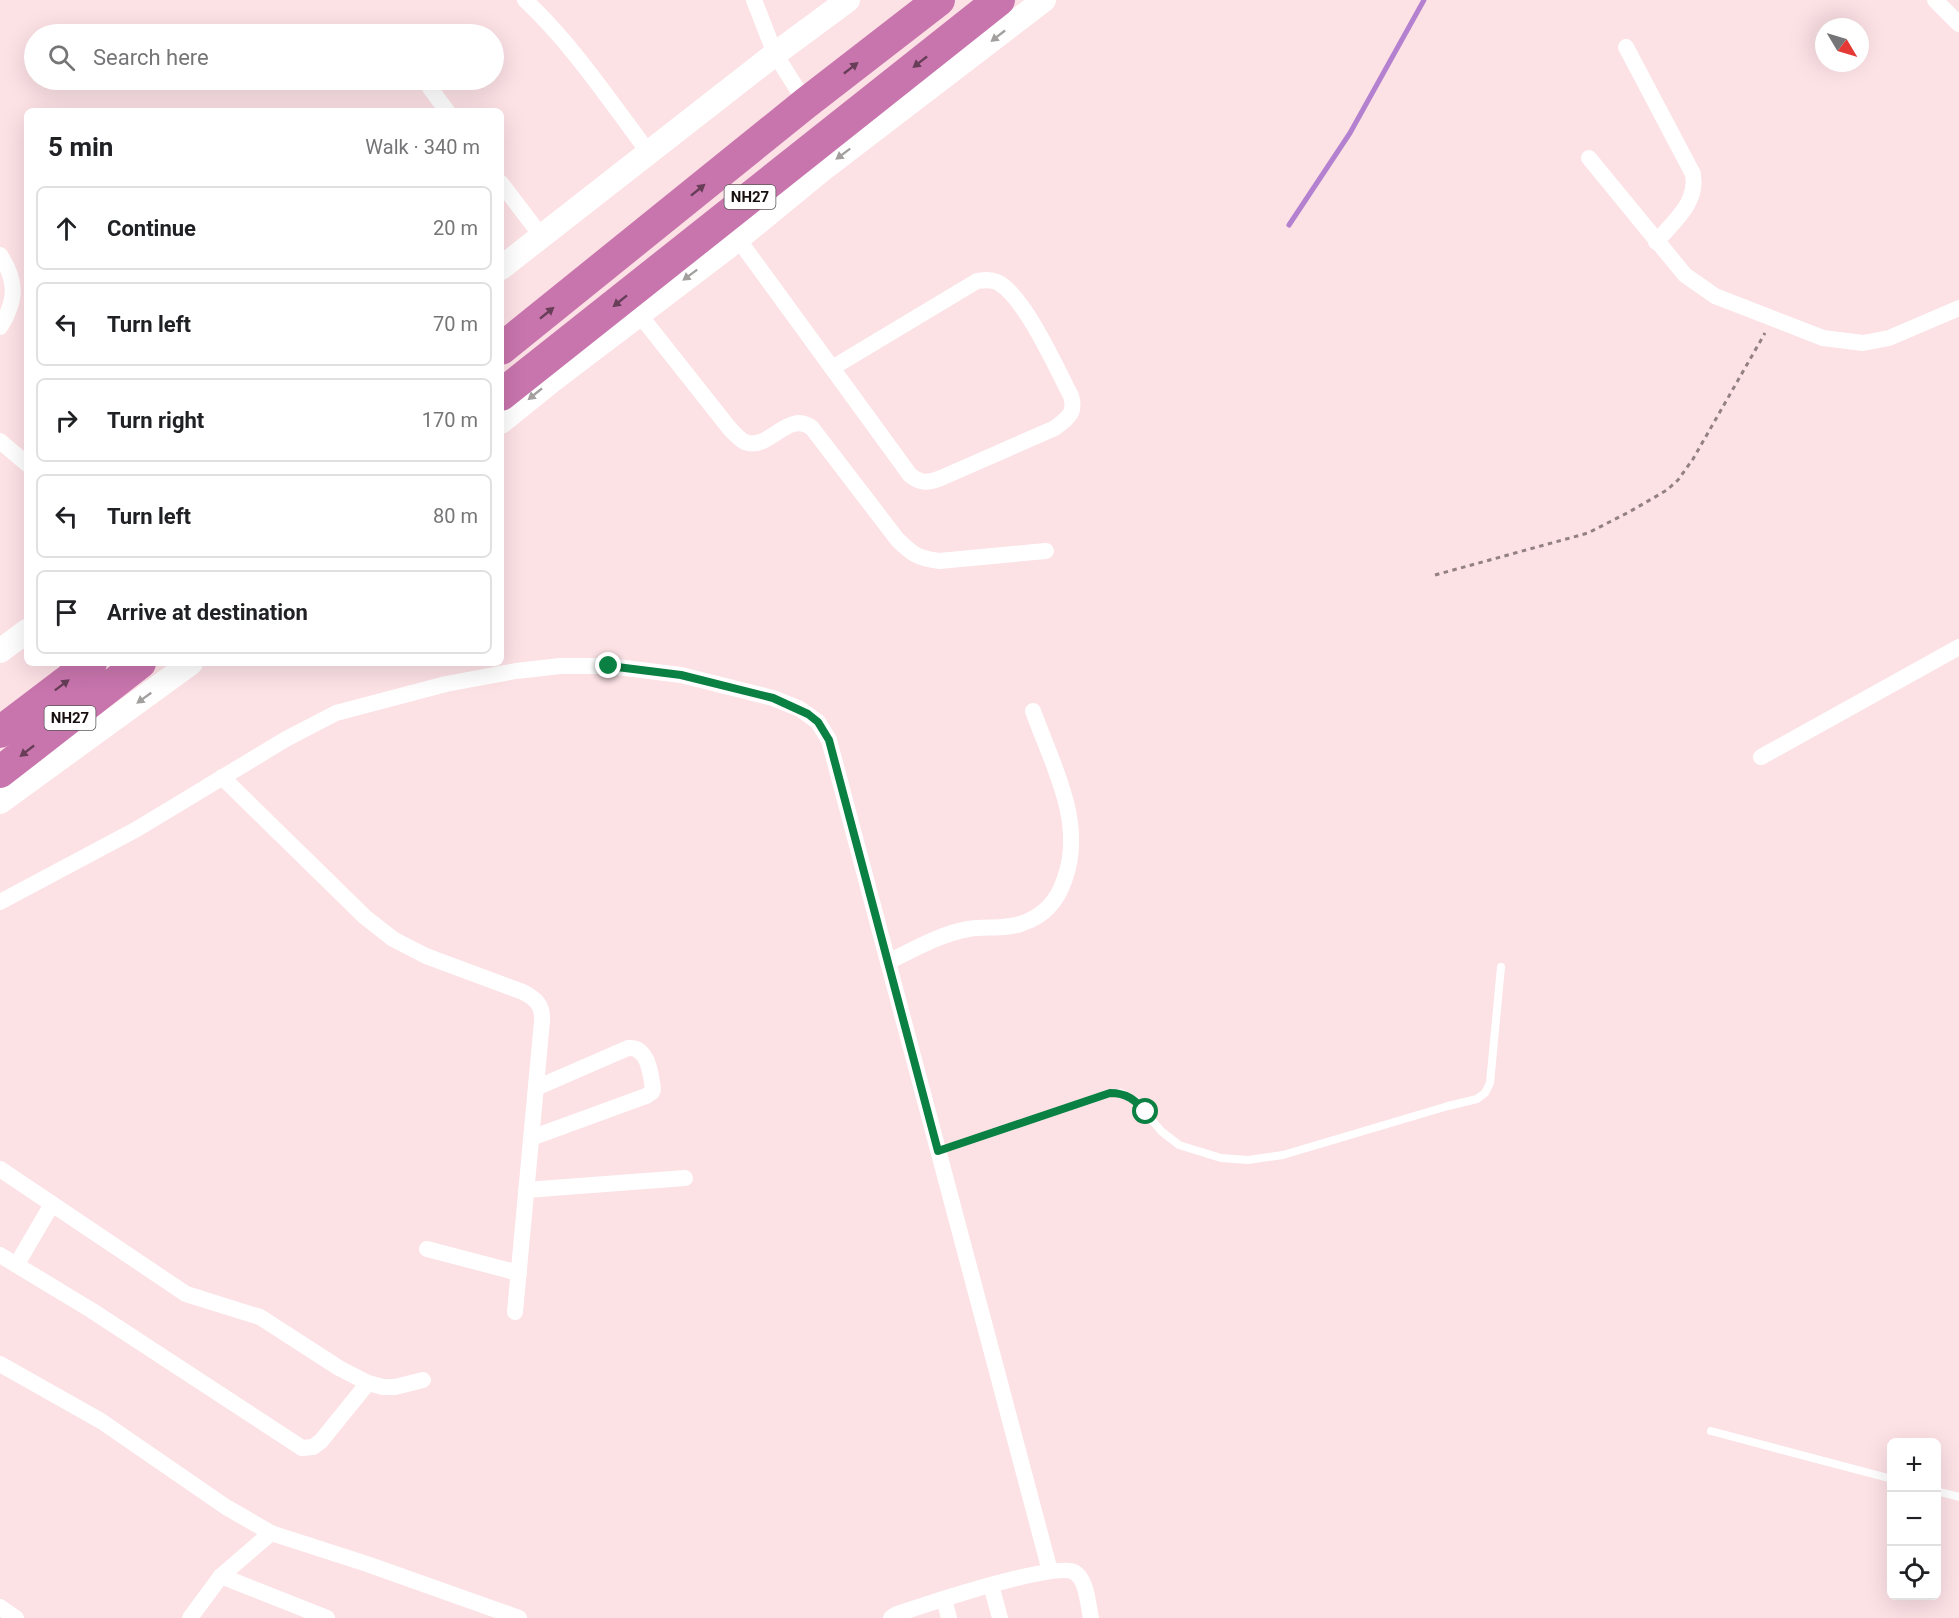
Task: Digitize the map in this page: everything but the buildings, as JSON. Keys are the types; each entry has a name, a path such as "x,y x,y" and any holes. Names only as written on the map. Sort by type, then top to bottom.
{"highway":[{"name":"NH27","path":"504,347 806,103 939,0"},
{"name":"NH27","path":"504,393 999,0"},
{"name":"NH27","path":"0,732 87,666"},
{"name":"NH27","path":"0,772 136,666"}],"street":[{"path":"525,0 544,18 580,62 649,153"},
{"path":"754,0 775,54 806,103"},
{"path":"504,266 775,54 848,0"},
{"path":"504,420 1044,0"},
{"path":"1935,0 1959,24"},
{"path":"1626,47 1693,174 1695,185 1693,196 1687,206 1656,242"},
{"path":"431,90 445,108"},
{"path":"1589,158 1685,275 1715,296 1823,338 1863,343 1889,338 1959,308"},
{"path":"504,187 542,237"},
{"path":"738,239 832,368 910,475 922,482 941,478 1055,428 1070,414 1074,406 1071,396 1022,304 1006,288 987,279 977,281 832,368"},
{"path":"0,255 10,270 14,285 13,302 0,327"},
{"path":"639,314 730,429 745,442 754,443 798,422 807,423 911,554 922,559 939,561 1046,551"},
{"path":"0,441 24,461"},
{"path":"0,651 24,632"},
{"path":"1761,757 1959,647"},
{"path":"0,802 187,666"},
{"path":"0,902 137,829 286,739 336,713 446,684 516,671 560,666 609,666 681,675 773,698 800,709 818,722 829,740 1050,1571"},
{"path":"888,962 954,933 969,929 1021,924 1037,917 1053,904 1058,896 1071,863 1073,837 1066,802 1033,711"},
{"path":"222,777 366,917 393,939 426,956 523,992 540,1004 543,1012 515,1312"},
{"path":"531,1138 646,1096 653,1089 645,1057 640,1050 634,1047 536,1088"},
{"path":"0,1169 186,1294 260,1317 339,1368 368,1383 395,1387 423,1380"},
{"path":"526,1190 685,1178"},
{"path":"16,1264 52,1203"},
{"path":"427,1249 519,1273"},
{"path":"0,1255 91,1310 302,1448 313,1447 321,1441 368,1383"},
{"path":"0,1364 101,1421 226,1507 271,1533 496,1615 519,1618"},
{"path":"190,1618 221,1576 271,1533"},
{"path":"891,1618 897,1614 991,1585 1050,1571 1068,1570 1079,1576 1091,1618"},
{"path":"221,1576 327,1618"},
{"path":"991,1585 1000,1618"},
{"path":"944,1599 949,1618"},
{"path":"0,1607 16,1618"}],"lane":[{"path":"938,1151 1110,1093 1121,1093 1136,1101 1161,1131 1179,1145 1221,1158 1248,1160 1283,1155 1477,1099 1485,1093 1490,1083 1501,968"},
{"path":"1711,1431 1887,1478"},
{"path":"1940,1492 1959,1497"}],"path":[{"path":"1435,576 1588,533 1667,490 1678,480 1693,459 1773,318"}],"waterway":[{"path":"1289,225 1350,133 1424,0"}],"route":[{"path":"609,666 681,675 773,698 800,709 818,722 829,740 938,1151 1110,1093 1129,1096 1146,1112"}]}
